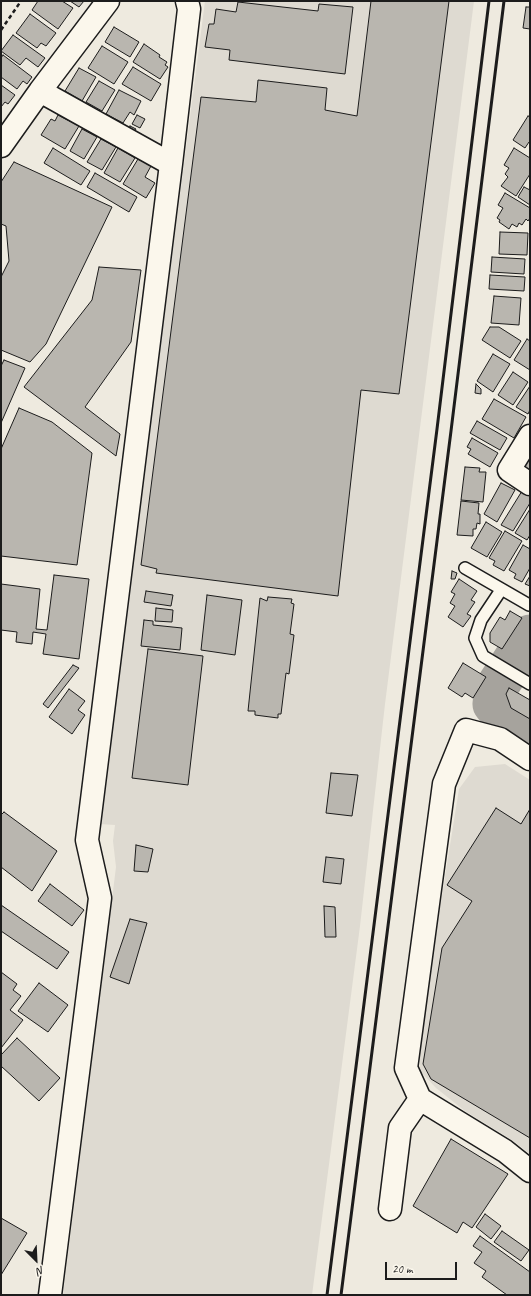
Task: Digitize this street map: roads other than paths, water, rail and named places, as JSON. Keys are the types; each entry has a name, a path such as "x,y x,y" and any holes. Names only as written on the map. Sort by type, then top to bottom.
{"street":[{"path":"1,146 40,91 108,1"},
{"path":"50,1295 100,898 86,840 171,164 189,9 187,1"},
{"path":"40,91 171,164"},
{"path":"530,436 509,470 530,484"},
{"path":"530,759 500,739 466,730 444,784 406,1068 420,1100 506,1151 530,1171"},
{"path":"390,1209 400,1128 420,1100"}],"lane":[{"path":"465,568 529,605"},
{"path":"501,590 481,620 475,638 484,656 530,684"}],"waterway":[{"path":"530,636 496,688 494,704 504,715 530,732"}],"railway":[{"path":"327,1295 437,429 489,1"},
{"path":"341,1295 504,1"}]}
